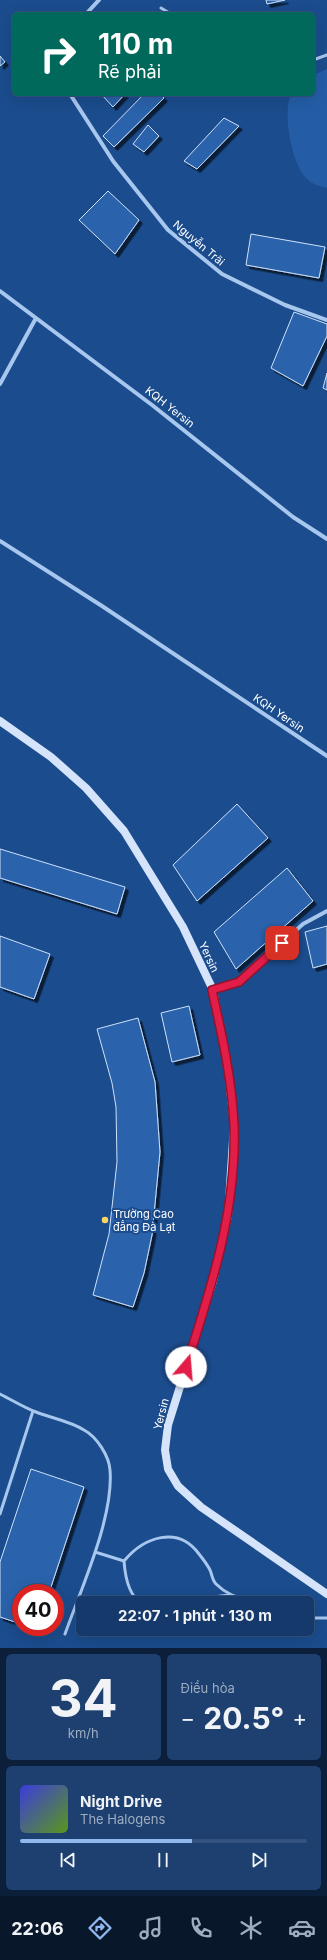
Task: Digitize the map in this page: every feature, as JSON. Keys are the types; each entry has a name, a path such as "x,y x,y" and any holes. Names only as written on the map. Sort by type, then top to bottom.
{"street":[{"path":"88,12 98,0"},
{"name":"Nguyễn Trãi","path":"71,96 113,161 168,230 222,274 285,305 327,320"},
{"name":"KQH Yersin","path":"0,292 152,405 294,517 327,539"},
{"path":"0,384 36,318"},
{"name":"KQH Yersin","path":"0,541 108,610 327,756"},
{"name":"Yersin","path":"0,721 57,762 86,788 124,831 183,927 212,990 228,1069 234,1125 228,1216 214,1281 168,1424 165,1450 168,1469 178,1486 201,1507 327,1594"},
{"path":"212,990 239,982 303,924 327,910"}],"lane":[{"path":"161,8 168,12"},
{"path":"315,59 327,55"},
{"path":"0,1394 33,1411 85,1430 101,1446 110,1468 110,1487 105,1516 95,1552 65,1634"},
{"path":"0,1514 33,1411"},
{"path":"135,1596 126,1579 124,1561 132,1551 145,1542 163,1536 190,1543 209,1569 214,1582 233,1596"},
{"path":"95,1552 124,1561"},
{"path":"222,1596 230,1595"},
{"path":"314,1618 327,1618"}],"shaded area":[{"path":"327,69 327,188 311,182 302,172 293,151 288,125 288,102 290,96 315,96 315,74"}],"building":[{"path":"266,0 285,0 267,4"},
{"path":"0,56 5,62 0,66"},
{"path":"103,96 123,96 113,107"},
{"path":"142,96 162,96 164,98 114,147 103,136"},
{"path":"224,118 239,126 197,169 184,161"},
{"path":"148,125 159,136 144,152 133,144"},
{"path":"108,191 139,220 115,254 79,220"},
{"path":"251,234 325,247 319,278 246,265"},
{"path":"294,312 327,324 327,336 303,386 271,368"},
{"path":"327,373 327,390 323,388"},
{"path":"237,804 268,838 197,901 173,865"},
{"path":"0,849 125,887 117,914 0,878"},
{"path":"287,868 313,901 236,969 214,932"},
{"path":"327,926 327,964 313,968 305,932"},
{"path":"0,936 50,954 34,999 0,987"},
{"path":"189,1006 200,1055 172,1062 161,1013"},
{"path":"138,1018 155,1082 160,1152 152,1235 144,1273 133,1307 93,1295 109,1234 117,1162 116,1107 112,1083 97,1029"},
{"path":"31,1469 84,1487 52,1584 12,1584 12,1621 0,1617 0,1562"}],"place":[{"name":"Trường Cao đẳng Đà Lạt","path":"105,1220"}],"route":[{"path":"186,1367 214,1281 228,1216 232,1165 234,1125 228,1069 212,990 239,982 282,943"}]}
